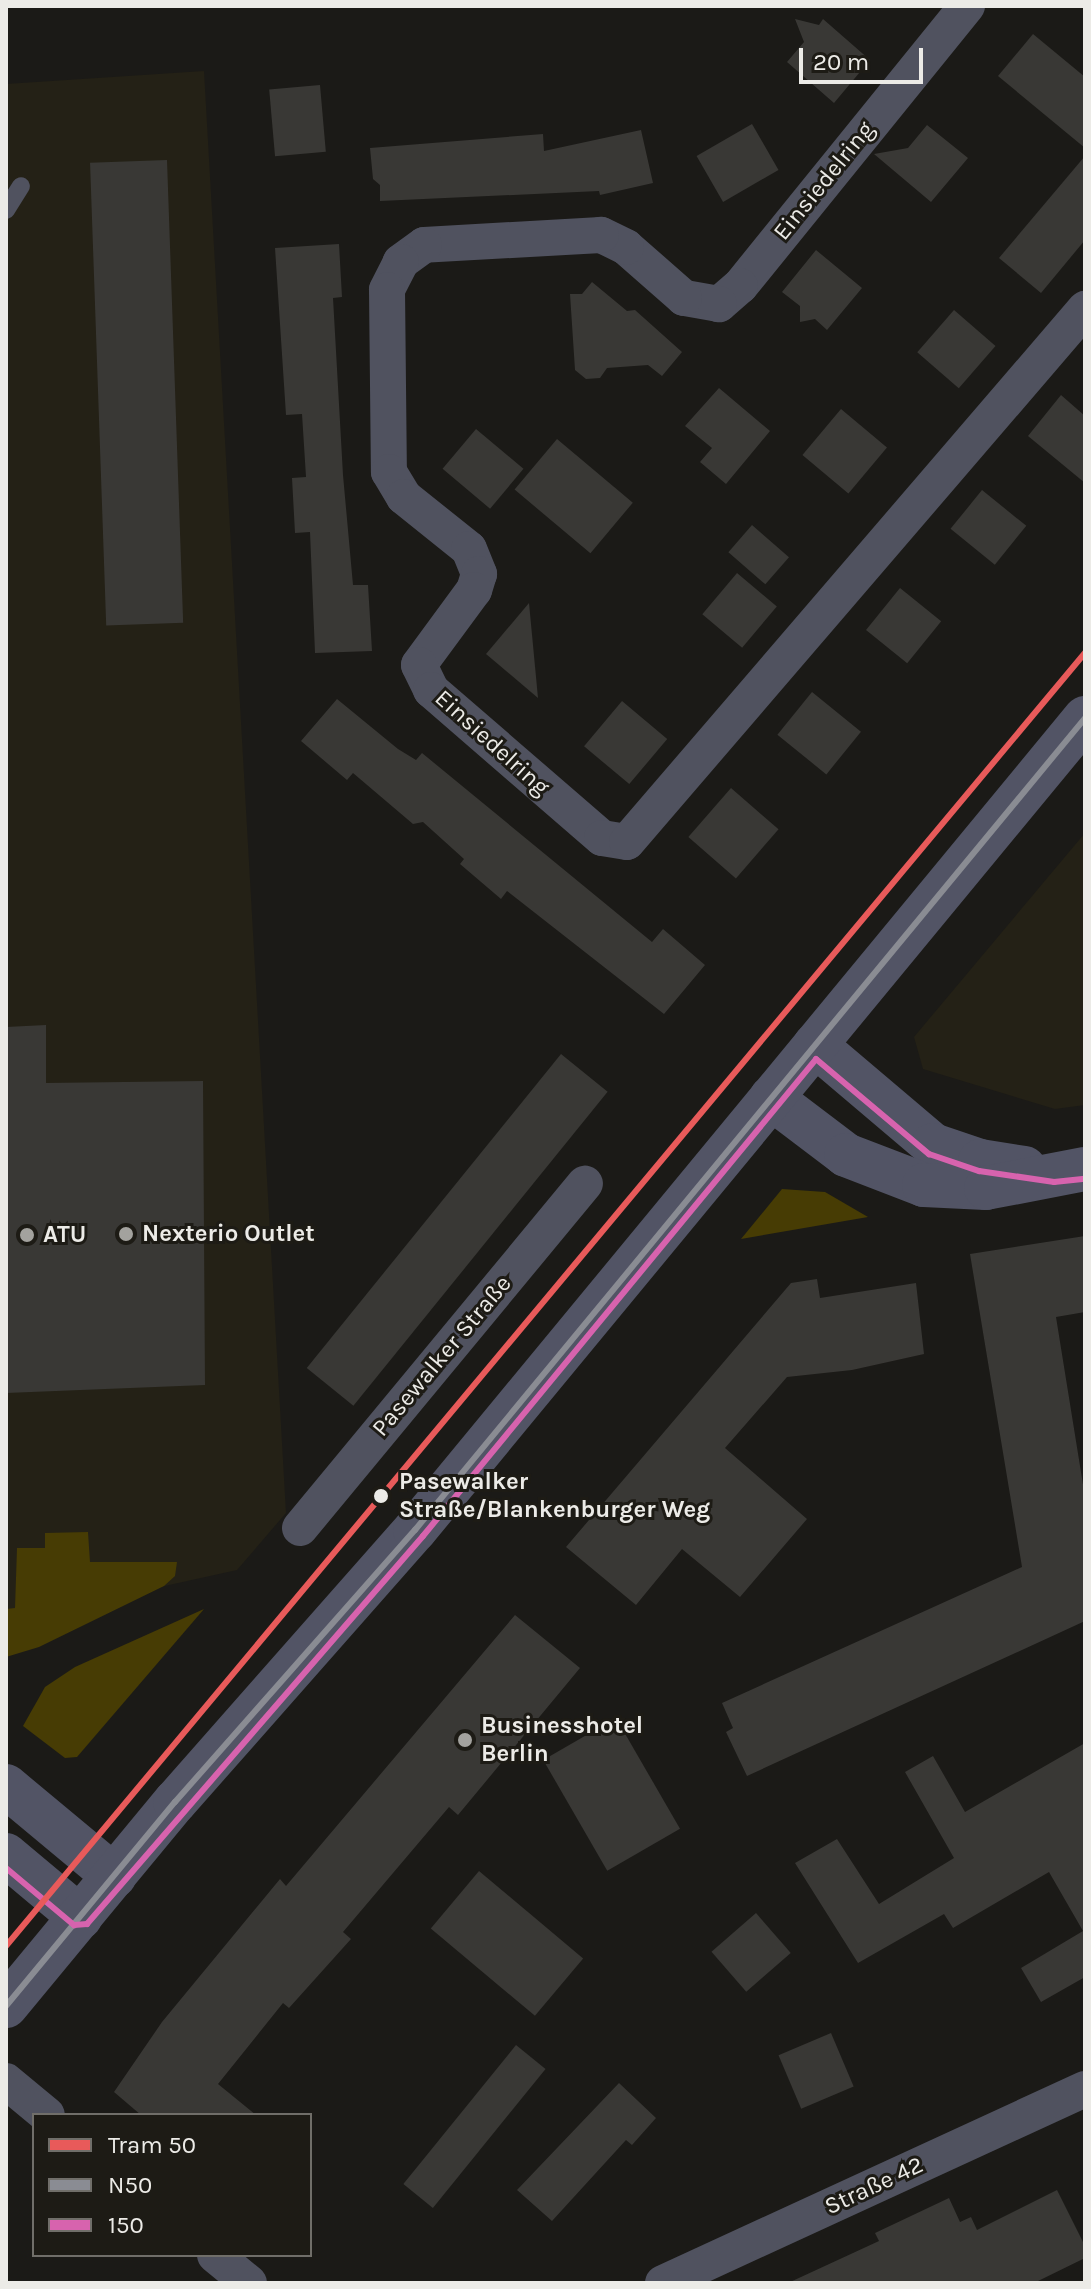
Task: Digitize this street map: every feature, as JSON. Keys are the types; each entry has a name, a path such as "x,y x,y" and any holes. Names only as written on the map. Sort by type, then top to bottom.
{"main road":[{"path":"6,2006 114,1876 415,1530 1085,718"},
{"path":"815,1045 933,1145 980,1161 1069,1170"},
{"path":"771,1098 846,1155 924,1185 986,1188 1069,1170"},
{"path":"6,1786 114,1876"},
{"path":"6,1855 80,1917"}],"street":[{"name":"Einsiedelring","path":"967,6 740,286 719,304 684,298 626,247 601,235 424,245 401,262 387,290 389,472 404,497 469,549 479,574 474,590 419,665 431,690 602,838 627,842 1085,309"},
{"name":"Pasewalker Straße","path":"300,1528 585,1184"},
{"path":"6,2081 45,2113"},
{"name":"Straße 42","path":"663,2283 1085,2089"},
{"path":"217,2257 249,2283"}],"lane":[{"path":"6,210 21,186"}],"shaded area":[{"path":"204,71 286,1513 237,1570 6,1621 6,84"},
{"path":"1085,833 1085,1105 1055,1109 923,1069 914,1037"},
{"path":"782,1189 825,1192 868,1217 741,1239"},
{"path":"88,1532 90,1562 177,1562 175,1576 164,1586 39,1647 6,1657 6,1609 15,1608 17,1548 45,1548 45,1533"},
{"path":"204,1609 77,1757 65,1758 23,1726 45,1687 75,1667"}],"building":[{"path":"795,19 819,25 823,19 870,60 834,103 787,62 804,42"},
{"path":"1033,34 1085,77 1085,148 998,76"},
{"path":"320,85 326,152 275,156 269,89"},
{"path":"752,124 778,170 723,202 697,156"},
{"path":"927,125 968,158 931,202 874,154 908,148"},
{"path":"641,130 653,183 600,195 599,191 380,201 380,185 373,179 370,148 543,134 544,151"},
{"path":"1085,156 1085,240 1041,293 999,258"},
{"path":"167,160 183,623 106,625 90,163"},
{"path":"339,244 342,297 333,298 343,475 353,585 368,585 372,651 315,653 310,532 295,533 292,478 306,477 302,414 286,415 275,248"},
{"path":"816,250 862,288 827,330 815,319 800,322 800,306 782,292"},
{"path":"592,282 627,311 635,310 682,352 662,376 648,365 607,368 600,378 586,379 575,370 570,294 582,294"},
{"path":"954,310 996,346 959,388 917,352"},
{"path":"719,388 770,431 726,484 700,462 712,448 685,426"},
{"path":"1061,395 1085,416 1085,483 1028,436"},
{"path":"841,409 887,448 848,494 802,455"},
{"path":"476,429 523,469 490,509 443,469"},
{"path":"557,439 633,503 590,553 515,490"},
{"path":"982,490 1026,526 995,565 951,529"},
{"path":"752,525 789,557 765,584 728,552"},
{"path":"737,573 777,606 742,648 702,614"},
{"path":"900,588 941,621 907,663 866,630"},
{"path":"529,603 538,698 486,654"},
{"path":"812,692 861,732 826,774 777,735"},
{"path":"337,699 398,749 416,760 422,753 652,942 663,929 705,965 664,1014 507,891 501,899 460,864 464,859 423,822 413,824 353,773 347,780 301,741"},
{"path":"622,701 667,739 629,784 584,746"},
{"path":"731,788 779,829 736,878 688,837"},
{"name":"Nexterio Outlet","path":"46,1025 46,1083 203,1081 205,1385 6,1393 6,1027"},
{"path":"561,1054 608,1092 353,1406 307,1368"},
{"path":"1085,1236 1085,1312 1056,1317 1085,1497 1085,1621 747,1776 726,1732 733,1728 722,1703 1022,1567 970,1254"},
{"path":"817,1279 820,1298 916,1283 924,1354 852,1370 787,1377 725,1448 807,1519 740,1597 682,1549 636,1605 566,1547 791,1283"},
{"path":"515,1615 580,1668 458,1815 449,1807 343,1932 351,1939 289,2008 283,2003 218,2084 254,2113 139,2113 114,2092 162,2022 280,1879 286,1886"},
{"path":"616,1718 680,1829 607,1871 543,1760"},
{"path":"1085,1743 1085,1977 1041,2002 1021,1968 1083,1931 1049,1872 953,1928 944,1914 858,1963 795,1863 837,1839 879,1904 954,1858 905,1772 933,1756 965,1812"},
{"path":"479,1871 583,1958 535,2016 431,1928"},
{"path":"756,1913 791,1953 746,1992 711,1952"},
{"path":"831,2033 854,2086 801,2109 779,2055"},
{"path":"516,2045 546,2069 433,2208 403,2184"},
{"path":"619,2083 656,2118 632,2145 626,2140 552,2221 517,2190"},
{"path":"1057,2190 1085,2246 1085,2258 1034,2283 788,2283 879,2241 875,2233 949,2198 960,2222 971,2217 977,2230"}],"tram line":[{"name":"50","path":"6,1946 1085,653"}],"transit line":[{"name":"N50","path":"6,2006 175,1802 415,1530 1085,718"},
{"name":"150","path":"6,1868 74,1925 87,1924 423,1536 816,1059 929,1154 979,1171 1054,1182 1085,1179"}],"place":[{"name":"Nexterio Outlet","path":"126,1234"},
{"name":"ATU","path":"27,1235"},
{"name":"Pasewalker Straße/Blankenburger Weg","path":"381,1496"},
{"name":"Businesshotel Berlin","path":"465,1740"}]}
